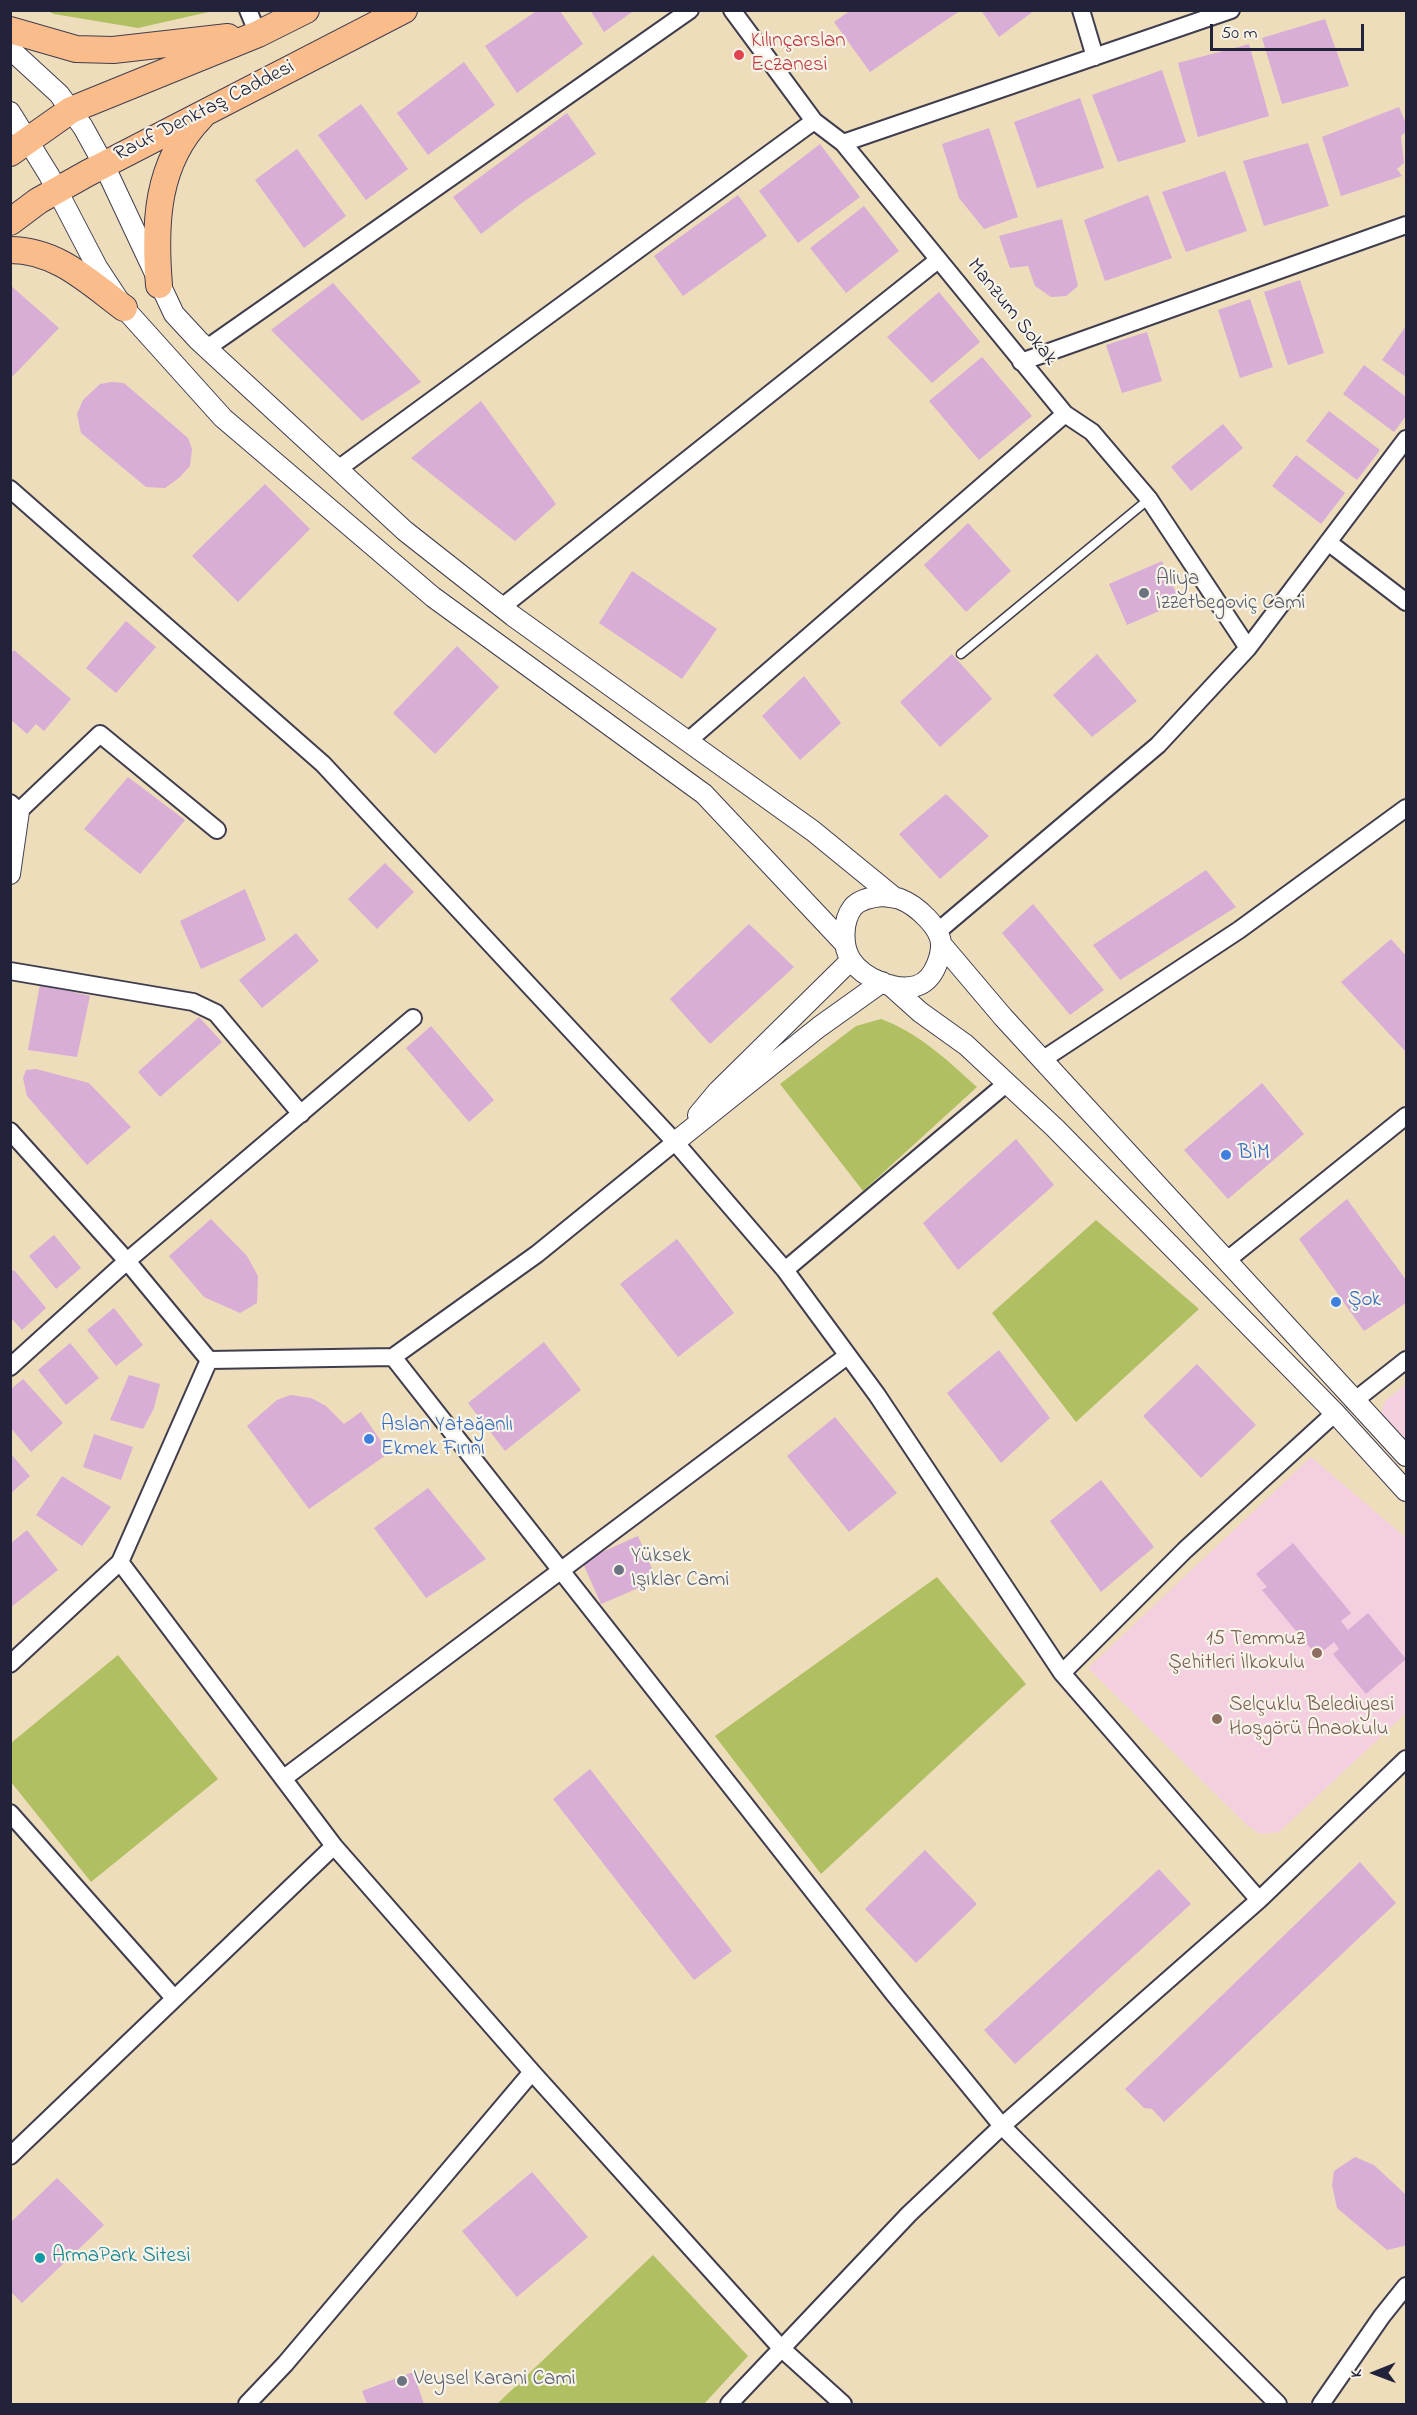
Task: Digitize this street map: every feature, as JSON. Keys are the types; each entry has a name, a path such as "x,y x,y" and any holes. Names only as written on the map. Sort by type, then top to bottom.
{"main road":[{"path":"19,146 71,110 258,34 306,10"},
{"name":"Rauf Denktaş Caddesi","path":"10,222 57,190 207,110 404,10"},
{"path":"10,30 76,49 113,50 258,34"},
{"path":"159,285 156,220 163,184 183,138 207,110"},
{"path":"10,250 40,253 57,260 124,308"}],"street":[{"path":"248,10 258,34"},
{"path":"207,348 690,10"},
{"name":"Manzum Sokak","path":"732,10 814,121 843,143 1065,414 1092,432 1149,499 1248,648"},
{"path":"1081,10 1095,57"},
{"path":"843,143 1230,10"},
{"path":"10,49 43,77 71,110 104,165 174,314 207,348 405,531 502,607 813,831 895,898"},
{"path":"10,112 19,146 57,190 97,267 124,308 223,418 433,597 704,794 869,976 886,984 966,1045 1055,1128 1335,1413 1407,1491"},
{"path":"338,469 814,121"},
{"path":"1021,362 1407,225"},
{"path":"502,607 938,260"},
{"path":"688,741 1065,414"},
{"path":"208,1360 393,1358 537,1254 819,1027 886,984 909,988 922,985 933,974 939,938 1158,745 1248,648 1407,439"},
{"path":"10,489 323,764 675,1142 785,1270 877,1395 1062,1673 1259,1900"},
{"path":"1328,542 1407,602"},
{"path":"10,874 15,807 100,734 217,830"},
{"path":"1042,1060 1239,930 1407,808"},
{"path":"675,1142 718,1091 848,952 846,921 853,907 866,898 882,896 901,900 918,911 1042,1060 1407,1456"},
{"path":"10,971 193,1002 216,1013 301,1114"},
{"path":"10,1367 127,1261 413,1018"},
{"path":"785,1270 1007,1083"},
{"path":"1226,1261 1407,1116"},
{"path":"10,1131 127,1261 208,1360"},
{"path":"284,1778 847,1356"},
{"path":"393,1358 886,1985 1002,2126 1278,2404"},
{"path":"10,1664 120,1562 208,1360"},
{"path":"1354,1401 1407,1360"},
{"path":"1062,1673 1185,1550 1335,1413"},
{"path":"120,1562 334,1846 532,2072 781,2348 843,2404"},
{"path":"729,2404 909,2214 1002,2126 1259,1900 1407,1759"},
{"path":"10,1813 174,1998"},
{"path":"10,2156 334,1846"},
{"path":"247,2404 285,2364 532,2072"},
{"path":"1321,2404 1382,2316 1407,2286"}],"lane":[{"path":"961,654 1149,499"}],"shaded area":[{"path":"1406,1384 1406,1439 1381,1413 1385,1401"},
{"name":"15 Temmuz Şehitleri İlkokulu","path":"1311,1457 1406,1538 1406,1713 1279,1832 1261,1834 1248,1826 1088,1668"}],"green space":[{"path":"48,11 213,11 138,28 54,14"},
{"path":"881,1019 920,1040 977,1087 863,1191 780,1084 856,1026"},
{"path":"1096,1220 1199,1309 1076,1422 992,1313"},
{"path":"937,1577 1026,1684 821,1874 715,1736"},
{"path":"118,1655 218,1779 91,1882 11,1782 11,1743"},
{"path":"653,2255 748,2356 704,2404 497,2404"}],"building":[{"path":"538,10 559,10 583,44 517,93 485,46"},
{"path":"590,10 635,10 604,32"},
{"path":"851,10 961,10 870,72 834,22"},
{"path":"981,10 1035,10 999,37"},
{"path":"1325,19 1349,86 1282,104 1262,38"},
{"path":"1249,44 1269,116 1198,137 1178,63"},
{"path":"464,62 495,105 428,155 397,113"},
{"path":"1162,70 1186,142 1118,162 1092,95"},
{"path":"1080,98 1104,168 1037,188 1014,122"},
{"path":"361,104 408,169 366,200 318,135"},
{"path":"1399,107 1406,124 1406,132 1401,136 1404,163 1397,169 1402,176 1341,196 1322,137"},
{"path":"567,113 596,154 523,202 481,234 453,197"},
{"path":"989,128 1018,217 984,229 959,198 942,144"},
{"path":"1308,143 1329,206 1264,226 1243,161"},
{"path":"820,144 860,197 798,243 759,191"},
{"path":"297,149 346,216 304,248 255,180"},
{"path":"1225,171 1247,231 1186,252 1162,192"},
{"path":"738,195 767,236 683,296 654,256"},
{"path":"1148,195 1172,258 1105,281 1084,220"},
{"path":"864,206 899,251 846,293 810,248"},
{"path":"1062,219 1078,286 1066,296 1051,297 1035,286 1028,266 1010,268 999,236"},
{"path":"1300,280 1324,353 1288,365 1264,292"},
{"path":"333,283 421,382 362,421 271,330"},
{"path":"10,285 59,328 13,376 10,374"},
{"path":"939,292 980,342 932,383 887,337"},
{"path":"1250,299 1273,367 1240,378 1218,310"},
{"path":"1406,326 1406,377 1382,360"},
{"path":"1147,332 1162,381 1122,393 1106,345"},
{"path":"982,357 1032,416 979,460 929,401"},
{"path":"1364,365 1406,397 1406,416 1394,432 1343,394"},
{"path":"124,383 188,438 192,449 190,466 165,488 146,487 81,433 77,414 83,400 100,384"},
{"path":"481,401 556,504 515,541 411,458"},
{"path":"1329,411 1380,450 1357,480 1306,441"},
{"path":"1223,424 1243,448 1191,491 1171,467"},
{"path":"1296,455 1345,493 1321,524 1272,486"},
{"path":"265,484 310,529 238,602 192,556"},
{"path":"968,523 1011,571 966,612 924,565"},
{"name":"Aliya İzzetbegoviç Cami","path":"1162,561 1180,602 1127,625 1109,584"},
{"path":"632,571 717,629 682,679 599,623"},
{"path":"126,621 156,647 116,693 86,668"},
{"path":"457,646 499,687 435,754 393,713"},
{"path":"14,650 71,699 44,731 36,724 27,734 10,719 10,655"},
{"path":"952,654 992,699 940,747 900,702"},
{"path":"1097,654 1137,701 1092,737 1053,695"},
{"path":"804,676 841,723 800,760 762,716"},
{"path":"128,777 185,820 140,874 84,829"},
{"path":"946,794 989,836 940,879 899,834"},
{"path":"385,863 414,892 377,929 348,899"},
{"path":"1206,870 1236,907 1120,980 1093,945"},
{"path":"245,889 266,940 201,969 180,921"},
{"path":"1033,904 1104,990 1070,1015 1002,933"},
{"path":"749,924 794,967 710,1044 670,999"},
{"path":"296,933 319,961 262,1008 239,980"},
{"path":"1391,939 1406,956 1406,1052 1341,982"},
{"path":"40,984 90,996 77,1057 28,1050"},
{"path":"199,1017 222,1042 160,1097 138,1072"},
{"path":"431,1026 494,1100 469,1122 406,1048"},
{"path":"36,1069 89,1083 131,1127 87,1165 27,1096 23,1078 26,1070"},
{"path":"1262,1083 1304,1134 1228,1199 1184,1150"},
{"path":"1016,1139 1054,1185 958,1270 923,1223"},
{"path":"1347,1199 1406,1280 1406,1303 1364,1331 1299,1239"},
{"path":"211,1219 247,1256 258,1276 257,1303 240,1313 204,1297 169,1256"},
{"path":"54,1235 81,1268 56,1289 29,1256"},
{"path":"677,1239 734,1313 678,1357 620,1284"},
{"path":"14,1270 46,1308 22,1330 10,1317 10,1272"},
{"path":"114,1308 143,1345 116,1366 87,1330"},
{"path":"544,1342 581,1390 505,1451 468,1403"},
{"path":"70,1343 99,1378 66,1405 38,1370"},
{"path":"999,1350 1050,1418 1001,1463 947,1393"},
{"path":"1197,1364 1256,1425 1201,1478 1143,1416"},
{"path":"129,1375 160,1384 154,1408 143,1429 110,1420"},
{"path":"23,1379 63,1423 31,1452 10,1427 10,1390"},
{"path":"291,1395 311,1398 326,1406 344,1424 361,1412 389,1453 309,1509 247,1426 277,1400"},
{"path":"835,1417 897,1493 849,1532 787,1456"},
{"path":"94,1434 133,1447 121,1480 83,1467"},
{"path":"10,1453 30,1476 10,1494"},
{"path":"62,1476 111,1507 82,1546 36,1515"},
{"path":"1101,1480 1154,1547 1101,1592 1050,1521"},
{"path":"428,1488 486,1559 426,1598 374,1528"},
{"path":"27,1530 58,1570 10,1608 10,1544"},
{"name":"Yüksek Işıklar Cami","path":"638,1536 657,1580 601,1604 582,1561"},
{"path":"1293,1543 1351,1613 1341,1621 1348,1630 1368,1613 1406,1659 1366,1694 1333,1654 1339,1649 1334,1642 1317,1656 1262,1590 1267,1587 1256,1574"},
{"path":"590,1769 732,1951 694,1980 553,1799"},
{"path":"925,1850 977,1904 916,1963 865,1909"},
{"path":"1360,1862 1396,1903 1164,2122 1152,2109 1144,2108 1125,2089"},
{"path":"1159,1869 1191,1904 1015,2064 984,2030"},
{"path":"1355,2157 1374,2165 1406,2195 1406,2244 1404,2246 1387,2250 1337,2208 1332,2185 1334,2171"},
{"path":"532,2172 588,2237 517,2297 462,2231"},
{"name":"ArmaPark Sitesi","path":"57,2178 104,2225 22,2303 10,2291 10,2223"},
{"name":"Veysel Karani Cami","path":"413,2372 424,2404 367,2404 362,2391"}],"place":[{"name":"Kılınçarslan Eczanesi","path":"739,55"},
{"name":"Aliya İzzetbegoviç Cami","path":"1144,593"},
{"name":"BİM","path":"1226,1155"},
{"name":"Şok","path":"1336,1302"},
{"name":"Aslan Yatağanlı Ekmek Fırını","path":"369,1439"},
{"name":"Yüksek Işıklar Cami","path":"619,1570"},
{"name":"15 Temmuz Şehitleri İlkokulu","path":"1317,1653"},
{"name":"Selçuklu Belediyesi Hoşgörü Anaokulu","path":"1217,1719"},
{"name":"ArmaPark Sitesi","path":"40,2258"},
{"name":"Veysel Karani Cami","path":"402,2381"}]}
